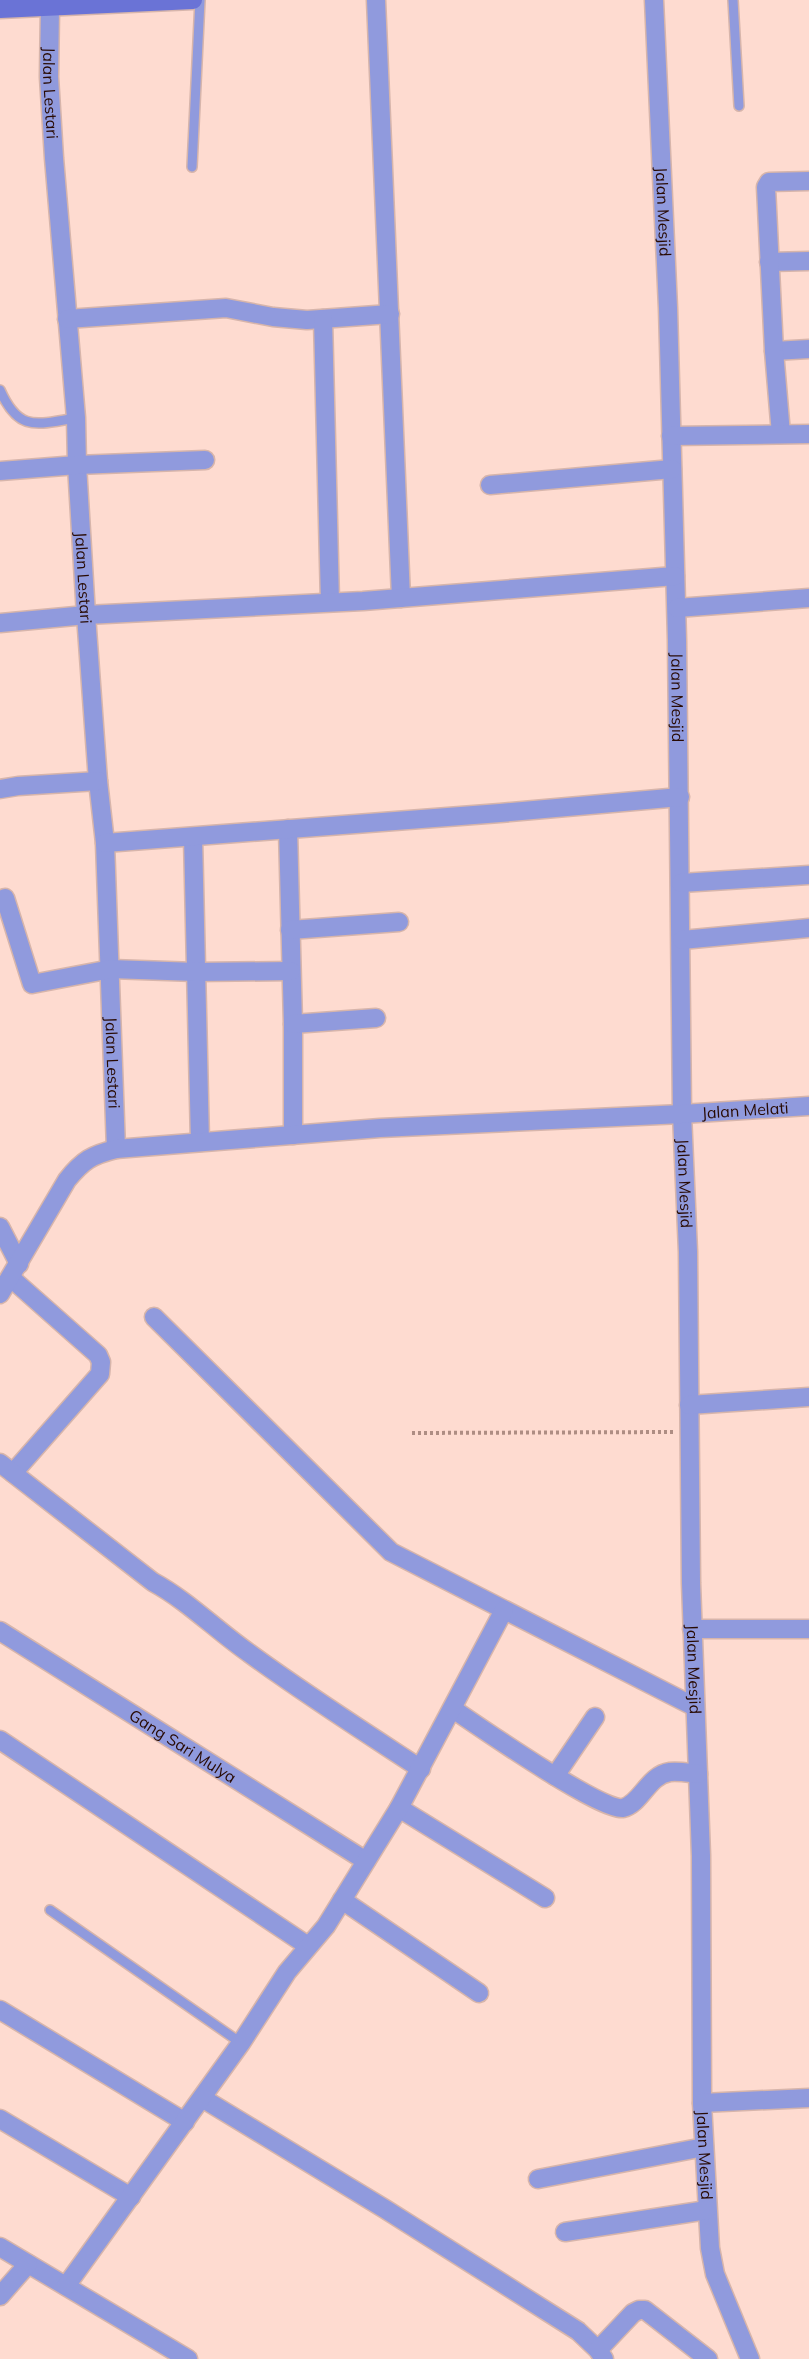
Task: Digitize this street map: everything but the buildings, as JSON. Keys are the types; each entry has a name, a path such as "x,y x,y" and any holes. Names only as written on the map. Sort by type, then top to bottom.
{"main road":[{"path":"0,9 192,0"}],"street":[{"path":"376,0 401,598"},
{"name":"Jalan Mesjid","path":"654,0 669,308 676,608 682,940 682,1114 688,1252 692,1629 701,1856 702,2103 710,2248 715,2274 750,2359"},
{"name":"Jalan Lestari","path":"50,7 50,89 76,418 86,615 98,781 105,843 116,1149"},
{"path":"781,434 774,351 766,187 775,181 809,181"},
{"path":"769,262 809,261"},
{"path":"67,319 226,308 273,318 323,319 390,314"},
{"path":"323,319 330,602"},
{"path":"774,351 809,349"},
{"path":"671,436 809,434"},
{"path":"0,471 77,465 205,460"},
{"path":"490,485 672,469"},
{"path":"0,623 86,615 268,607 401,598 675,576"},
{"path":"676,608 809,598"},
{"path":"0,789 98,781"},
{"path":"105,843 680,797"},
{"path":"288,829 294,1024 293,1135"},
{"path":"193,837 200,1142"},
{"path":"681,883 809,875"},
{"path":"5,898 34,990 111,969 196,972 291,971"},
{"path":"290,930 399,922"},
{"path":"682,940 809,928"},
{"path":"294,1024 376,1018"},
{"name":"Jalan Melati","path":"0,1294 50,1207 78,1166 93,1155 116,1149 380,1128 809,1106"},
{"path":"0,1227 15,1271 98,1355 101,1368 100,1374 7,1468 153,1582 174,1593 279,1676 421,1768"},
{"path":"154,1317 391,1552 695,1707"},
{"path":"689,1405 809,1397"},
{"path":"66,2286 241,2043 287,1972 326,1926 399,1808 504,1610"},
{"path":"692,1629 809,1629"},
{"name":"Gang Sari Mulya","path":"0,1631 366,1861"},
{"path":"453,1709 555,1776 614,1808 626,1808 635,1801 648,1784 662,1775 670,1772 698,1774"},
{"path":"555,1776 595,1717"},
{"path":"0,1740 308,1946"},
{"path":"399,1808 545,1898"},
{"path":"342,1900 479,1993"},
{"path":"0,2010 185,2122"},
{"path":"202,2098 385,2209 578,2331 601,2354 633,2313 645,2310 708,2359"},
{"path":"702,2103 809,2098"},
{"path":"0,2119 131,2197"},
{"path":"538,2179 704,2147"},
{"path":"565,2232 707,2210"},
{"path":"0,2247 188,2359"},
{"path":"0,2296 28,2264"}],"lane":[{"path":"192,167 200,0"},
{"path":"733,0 739,106"},
{"path":"0,390 5,401 20,420 38,424 76,418"},
{"path":"50,1910 241,2043"}],"path":[{"path":"412,1433 690,1432"}]}
